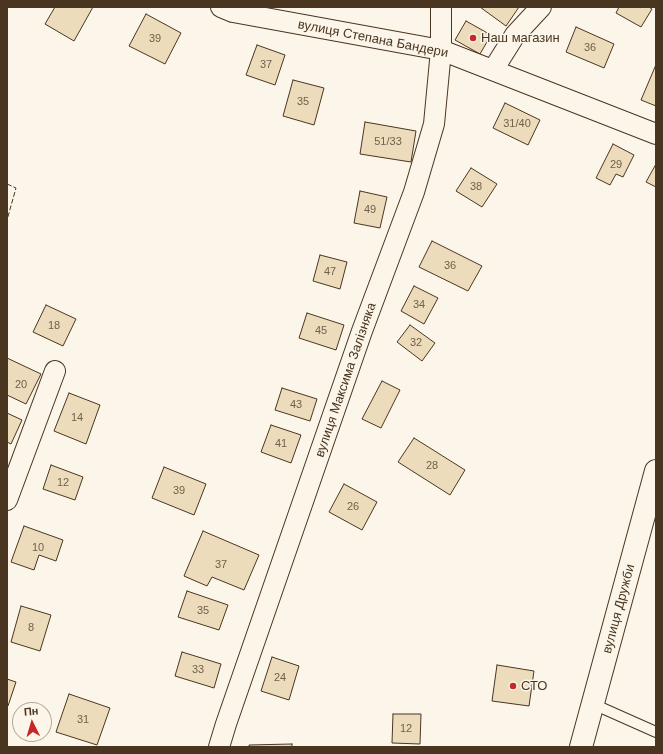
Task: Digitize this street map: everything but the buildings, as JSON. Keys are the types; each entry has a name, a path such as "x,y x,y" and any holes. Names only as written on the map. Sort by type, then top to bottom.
{"main road":[{"name":"вулиця Дружби","path":"581,747 656,471"}],"street":[{"name":"вулиця Степана Бандери","path":"221,7 233,12 441,50 642,127 656,134"},
{"name":"вулиця Максима Залізняка","path":"219,747 362,331 414,192 434,124 441,50 441,7"},
{"path":"493,70 515,36 541,7"},
{"path":"7,500 55,371"}],"lane":[{"path":"593,704 656,732"}],"fence":[{"path":"7,184 16,188 7,220"}],"place":[{"name":"Наш магазин","path":"473,38"},
{"name":"СТО","path":"513,686"}]}
